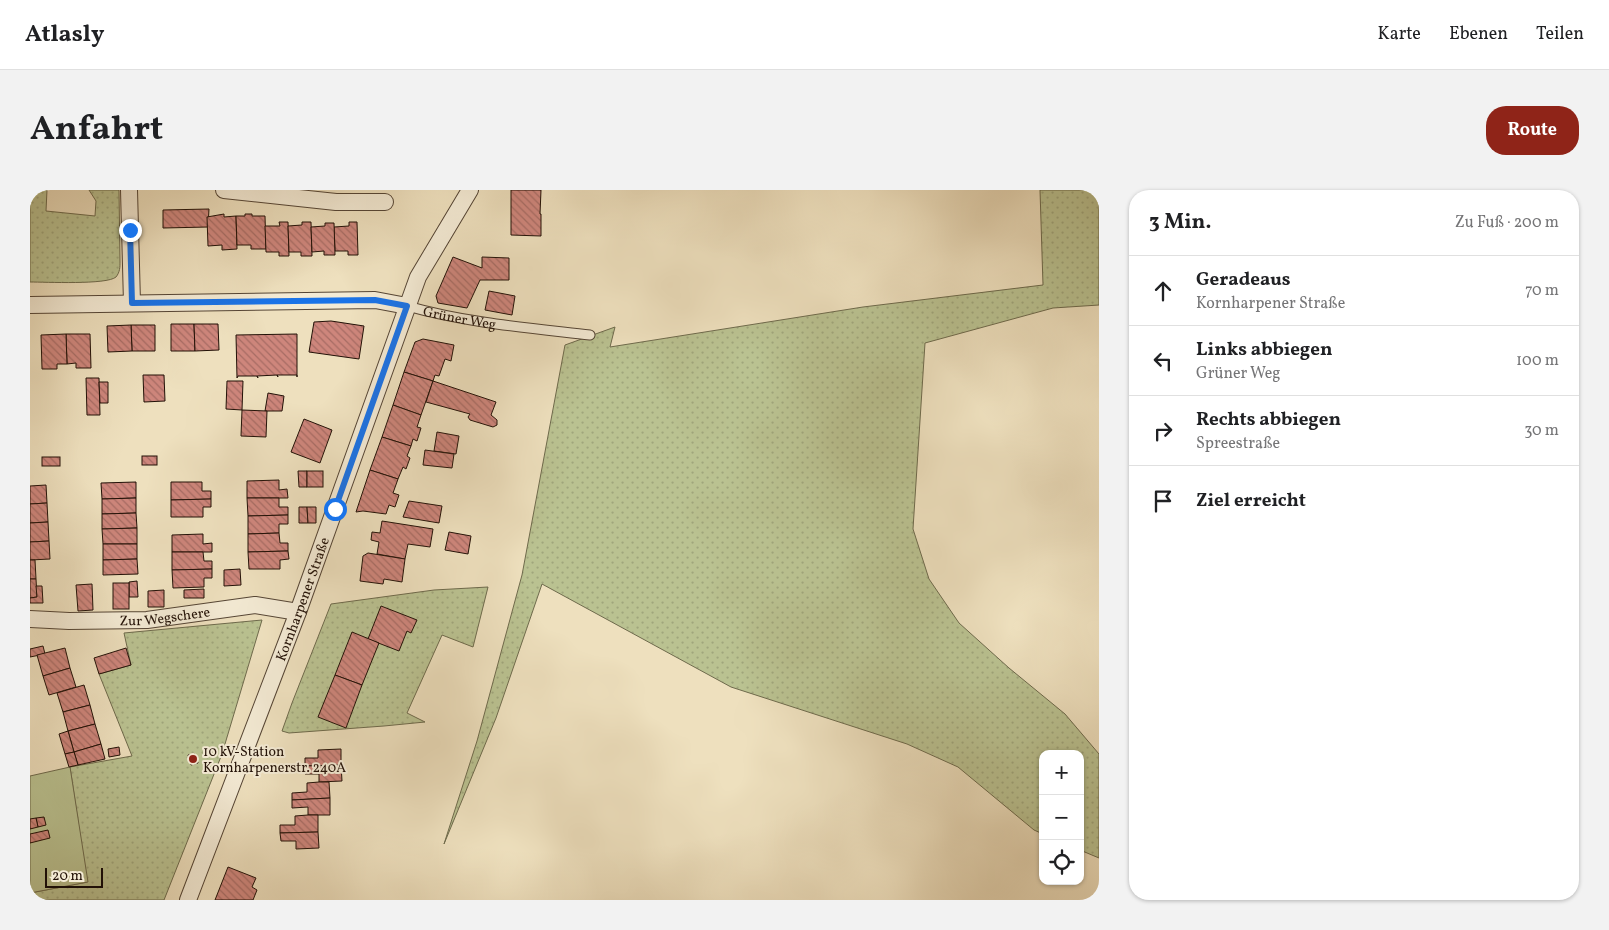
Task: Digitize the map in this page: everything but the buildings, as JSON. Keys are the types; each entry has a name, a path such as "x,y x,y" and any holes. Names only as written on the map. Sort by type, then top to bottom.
{"street":[{"path":"129,190 132,303"},
{"path":"224,190 336,202 386,202"},
{"name":"Kornharpener Straße","path":"188,900 298,612 418,277 470,190"},
{"name":"Grüner Weg","path":"30,304 375,300 407,306"},
{"name":"Zur Wegschere","path":"30,620 147,620 255,605 298,612"}],"lane":[{"name":"Grüner Weg","path":"407,306 437,315 590,335"}],"green space":[{"path":"30,190 47,190 46,211 95,216 96,201 89,190 119,190 120,266 116,277 110,280 89,282 30,282"},
{"path":"1040,190 1099,190 1099,305 1053,308 925,343 913,529 929,579 959,623 1009,668 1065,714 1099,754 1099,858 1084,852 1084,750 1039,750 1039,832 958,767 907,744 731,687 542,584 496,718 444,844 477,741 522,575 565,345 615,327 610,347 863,307 1043,285"},
{"path":"488,587 473,647 442,635 407,713 425,722 289,733 282,731 331,604 434,590"},
{"path":"262,620 222,754 164,900 30,900 30,893 87,882 70,767 132,756 99,674 131,665 124,633"},
{"path":"70,767 88,882 30,893 30,776"}],"place":[{"name":"10 kV-Station Kornharpenerstr. 240A","path":"193,759"}],"route":[{"path":"130,230 132,303 375,300 407,306 335,509"}]}
